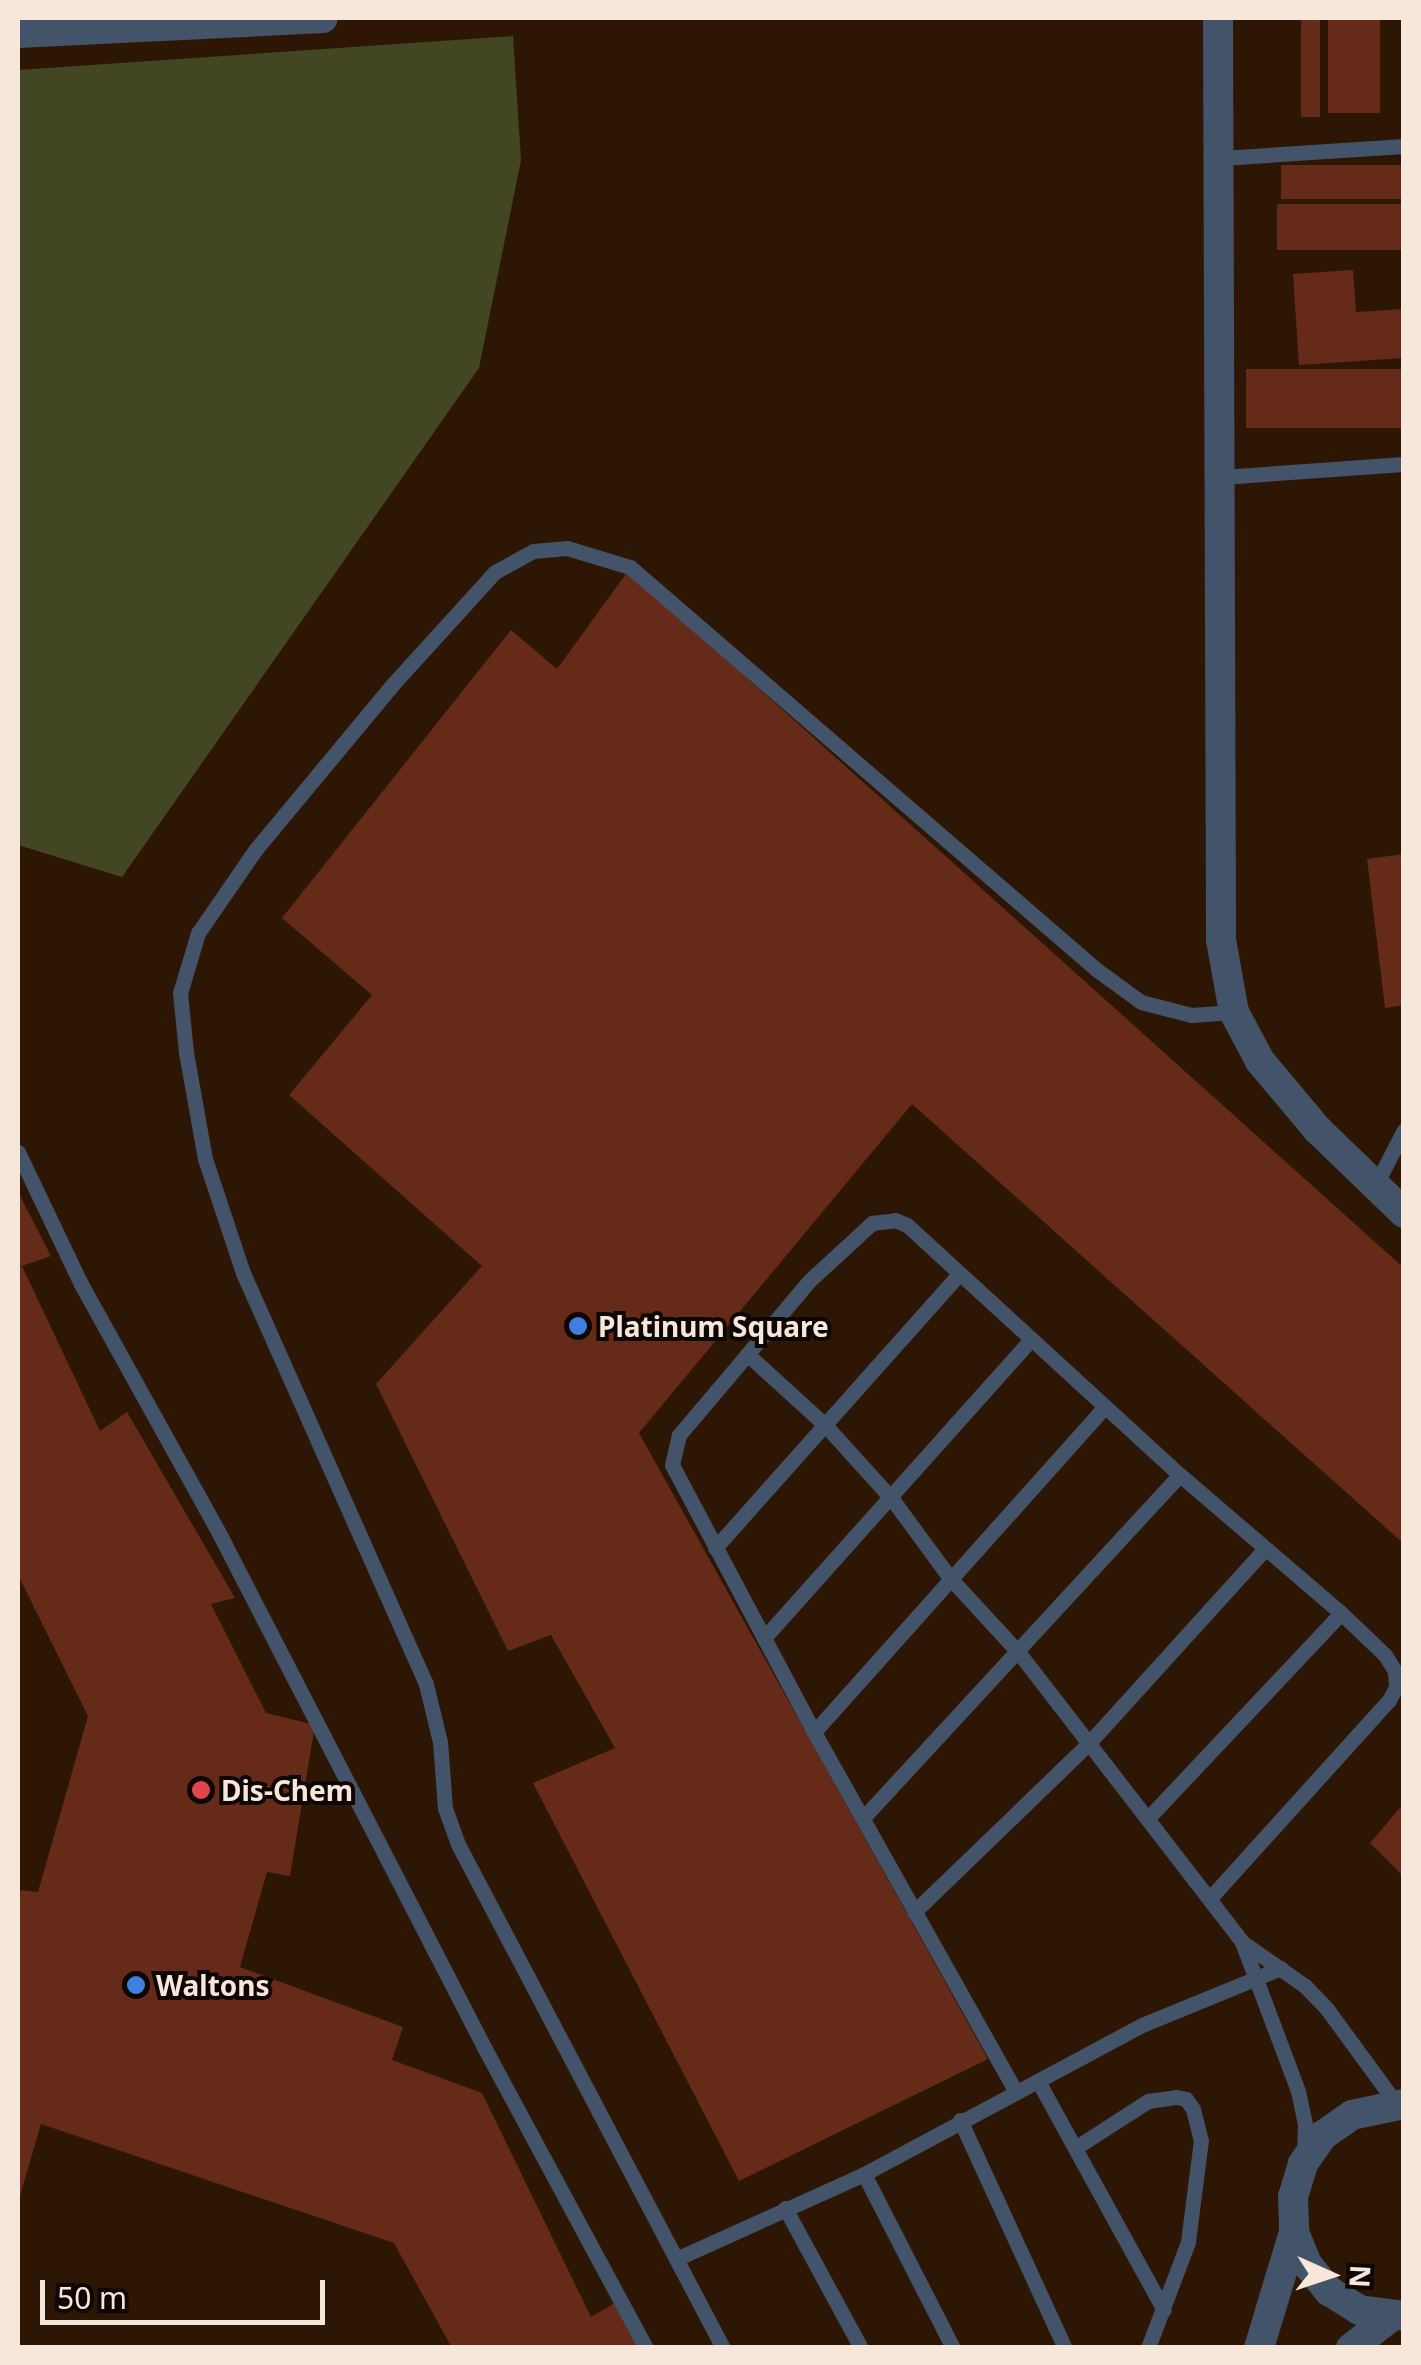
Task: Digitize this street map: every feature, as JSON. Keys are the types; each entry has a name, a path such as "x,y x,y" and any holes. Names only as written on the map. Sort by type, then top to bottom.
{"street":[{"path":"18,33 324,18"},
{"path":"1218,18 1222,158 1220,940 1234,1012 1260,1062 1317,1129 1404,1213"},
{"path":"1259,2348 1294,2232 1293,2197 1304,2164 1323,2136 1352,2115 1400,2103"},
{"path":"1294,2232 1307,2264 1329,2291 1358,2310 1398,2316"},
{"path":"1352,2348 1398,2316"}],"lane":[{"path":"1222,158 1404,146"},
{"path":"1222,478 1404,464"},
{"path":"722,2348 458,1844 444,1808 440,1742 426,1684 242,1274 206,1160 186,1052 180,993 198,933 256,849 393,684 495,572 533,551 567,548 630,567 1097,970 1141,1002 1191,1016 1234,1012"},
{"path":"1375,1186 1404,1130"},
{"path":"18,1152 81,1284 221,1538 485,2049 646,2348"},
{"path":"1016,2092 679,1484 672,1456 679,1435 747,1354 835,1253 872,1223 895,1220 906,1225 1104,1408 1341,1614 1385,1655 1395,1671 1396,1687 1389,1700 1211,1897"},
{"path":"716,1548 958,1275"},
{"path":"764,1638 1030,1340"},
{"path":"747,1354 826,1426 892,1499 950,1578 1019,1653 1242,1942 1298,2091 1305,2125 1304,2164"},
{"path":"814,1732 1104,1408"},
{"path":"863,1818 1180,1475"},
{"path":"914,1912 1088,1744 1264,1550"},
{"path":"1149,1818 1341,1614"},
{"path":"1242,1942 1305,1986 1351,2036 1400,2103"},
{"path":"676,2260 864,2174 1142,2026 1281,1968"},
{"path":"1038,2082 1164,2310"},
{"path":"1075,2148 1148,2101 1176,2097 1186,2099 1193,2108 1201,2140 1188,2242 1148,2348"},
{"path":"960,2120 1065,2348"},
{"path":"864,2174 953,2348"},
{"path":"785,2208 861,2348"}],"green space":[{"path":"513,36 521,160 479,368 122,877 18,845 18,70"}],"building":[{"path":"1301,18 1320,18 1320,117 1301,117"},
{"path":"1328,18 1380,18 1380,113 1328,113"},
{"path":"1281,165 1404,165 1404,199 1281,199"},
{"path":"1277,204 1404,204 1404,250 1277,250"},
{"path":"1353,270 1356,312 1404,309 1404,358 1299,365 1293,274"},
{"path":"1246,369 1404,369 1404,428 1246,428"},
{"name":"Platinum Square","path":"628,571 1404,1268 1404,1544 912,1104 639,1433 988,2059 739,2181 533,1783 615,1748 551,1635 508,1651 376,1384 482,1266 289,1095 372,995 282,918 511,630 557,669"},
{"path":"1404,854 1404,1005 1385,1008 1367,859"},
{"path":"18,1192 51,1256 22,1266 100,1431 127,1412 235,1598 211,1604 266,1713 315,1725 290,1876 267,1872 240,1967 403,2027 392,2060 482,2093 591,2317 615,2303 639,2348 452,2348 394,2243 41,2124 18,2203 19,1890 38,1892 88,1716 18,1575"},
{"path":"1404,1803 1404,1877 1370,1843"}],"place":[{"name":"Platinum Square","path":"578,1326"},
{"name":"Dis-Chem","path":"201,1790"},
{"name":"Waltons","path":"136,1985"}]}
